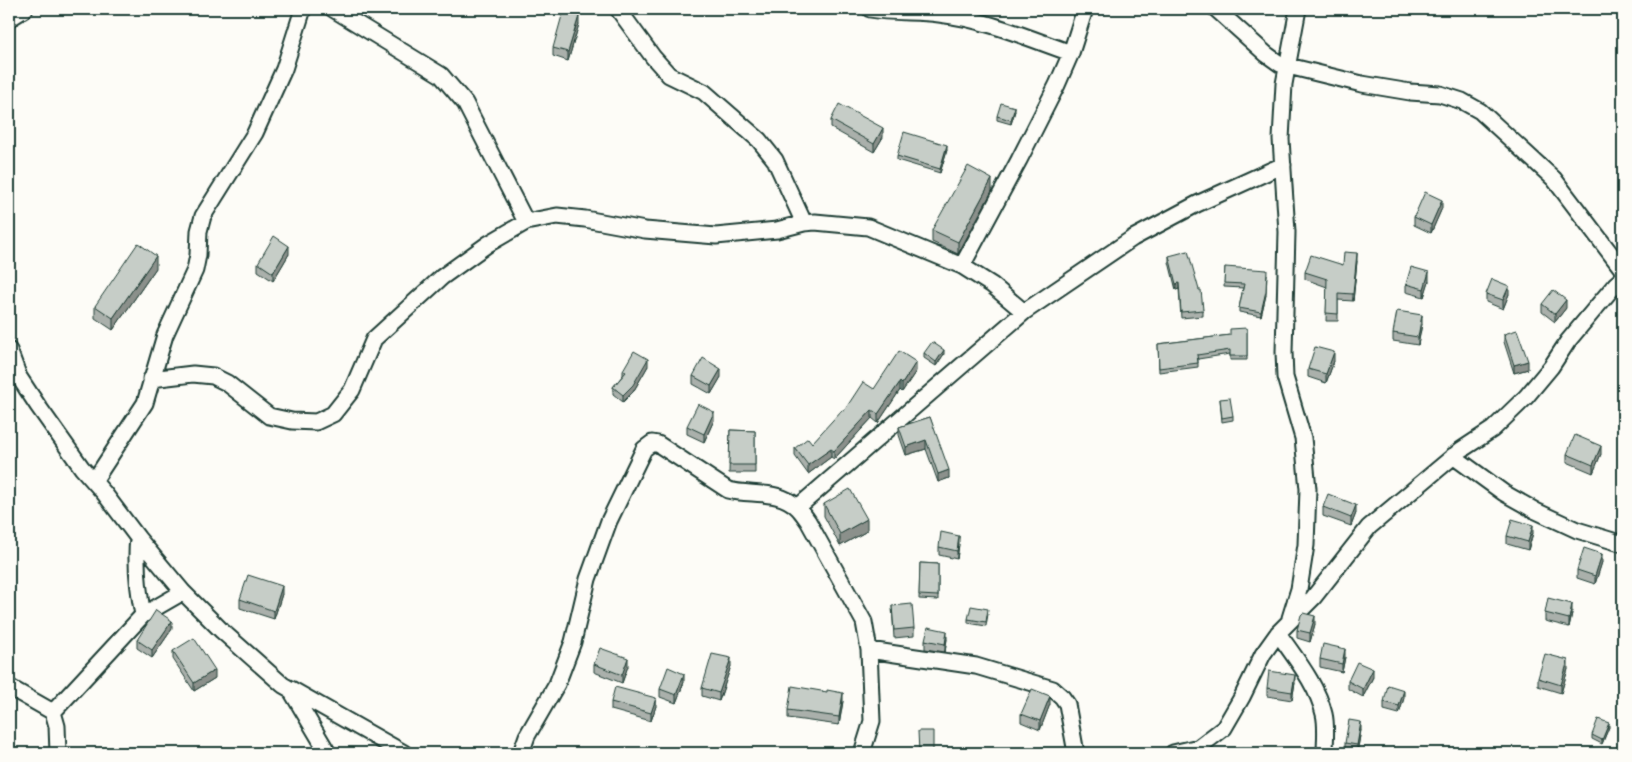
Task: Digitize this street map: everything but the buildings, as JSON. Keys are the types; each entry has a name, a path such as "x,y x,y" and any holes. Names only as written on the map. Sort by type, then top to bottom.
{"street":[{"path":"9,19 25,9"},
{"path":"94,481 145,403 165,335 195,270 199,231 203,216 255,133 284,69 303,9"},
{"path":"333,9 442,75 465,103 526,222"},
{"path":"618,9 653,57 669,75 704,92 759,140 775,160 804,223"},
{"path":"870,9 938,14 974,20 1071,53"},
{"path":"962,266 1057,85 1071,53 1085,9"},
{"path":"1216,9 1266,54 1280,64 1362,84 1410,92 1440,94 1462,101 1480,111 1554,179 1623,270"},
{"path":"1290,620 1299,589 1306,545 1308,489 1303,438 1285,377 1284,352 1286,334 1287,232 1281,139 1284,84 1298,9"},
{"path":"798,507 1024,312 1133,238 1196,204 1283,165"},
{"path":"151,379 193,374 213,376 227,383 269,416 292,421 316,422 333,414 352,390 374,339 442,277 488,244 526,222 557,216 585,218 645,230 716,236 777,230 815,222 868,227 962,266 992,285 1024,312"},
{"path":"1173,753 1199,746 1224,728 1263,654 1278,632 1313,598 1369,527 1453,456 1493,429 1526,397 1568,342 1615,285 1623,278"},
{"path":"9,350 19,378 82,468 183,592 222,632 283,685 404,753"},
{"path":"521,753 527,736 557,684 573,642 588,579 609,521 644,449 652,443 658,444 728,490 740,493 775,495 790,501 798,507 808,521 864,622 869,650 872,721 862,753"},
{"path":"1453,456 1504,493 1536,511 1577,530 1623,544"},
{"path":"138,538 135,560 143,615"},
{"path":"53,712 143,615 183,592"},
{"path":"1278,632 1303,668 1316,693 1324,715 1325,753"},
{"path":"869,650 976,666 1053,689 1067,704 1076,753"},
{"path":"9,687 53,712 57,726 58,753"},
{"path":"290,689 328,753"}]}
